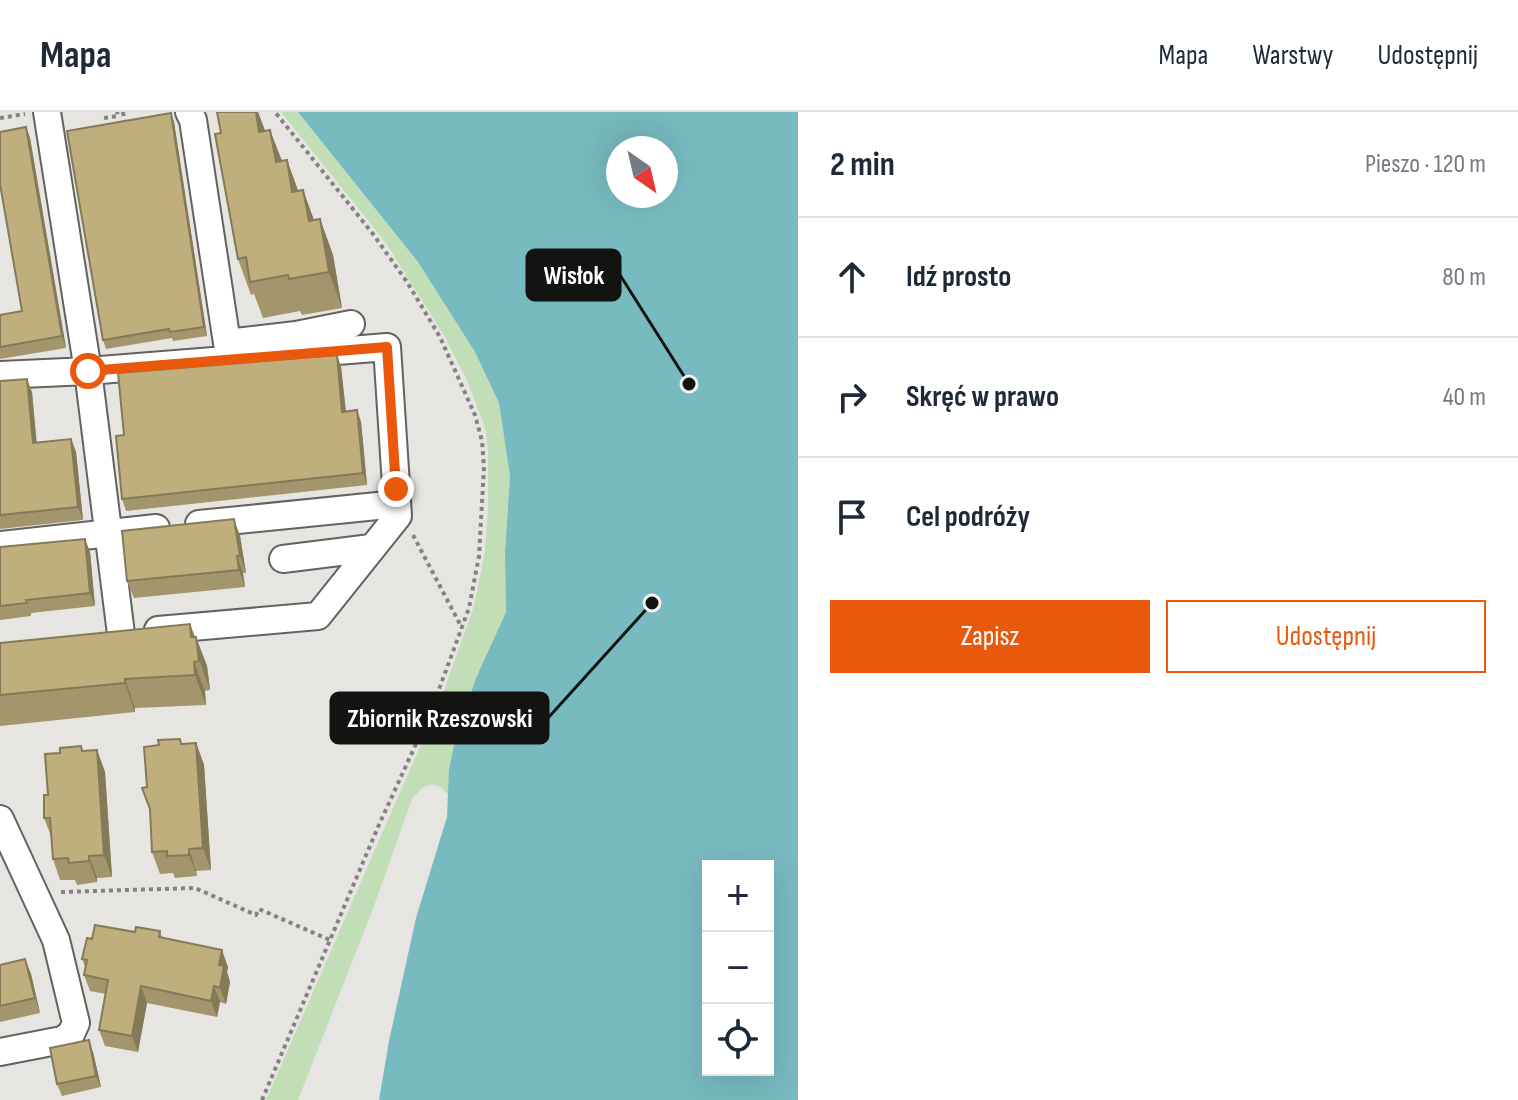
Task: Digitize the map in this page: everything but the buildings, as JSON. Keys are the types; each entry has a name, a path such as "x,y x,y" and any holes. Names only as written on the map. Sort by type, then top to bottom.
{"street":[{"path":"47,112 88,371 121,634"},
{"path":"189,112 193,120 227,343 296,335 351,324"},
{"path":"0,375 387,347 398,516 318,616 93,637"},
{"path":"0,545 397,504"},
{"path":"330,536 379,539"},
{"path":"283,559 379,539"},
{"path":"0,819 56,940 76,1023 71,1034 62,1040 0,1052"}],"path":[{"path":"0,118 33,112"},
{"path":"104,118 118,116 117,112"},
{"path":"123,112 126,128"},
{"path":"262,1100 431,711 462,628 479,556 484,467 482,441 475,415 440,337 373,234 275,112"},
{"path":"414,535 462,628"},
{"path":"35,893 195,888 256,915 259,909 330,940"}],"green space":[{"path":"281,112 298,112 418,262 475,352 499,403 510,476 505,552 506,612 476,678 449,770 449,796 442,788 432,784 422,788 412,799 298,1100 266,1100 442,696 474,606 485,551 488,449 485,428 467,380 443,334 386,243"}],"water":[{"path":"298,112 798,112 798,1100 379,1100 416,918 447,817 449,770 454,745 476,678 506,612 505,552 510,476 499,403 475,352 418,262"}],"place":[{"name":"Wisłok","path":"689,384"},
{"name":"Zbiornik Rzeszowski","path":"652,603"}],"route":[{"path":"88,371 387,347 396,489"}]}
